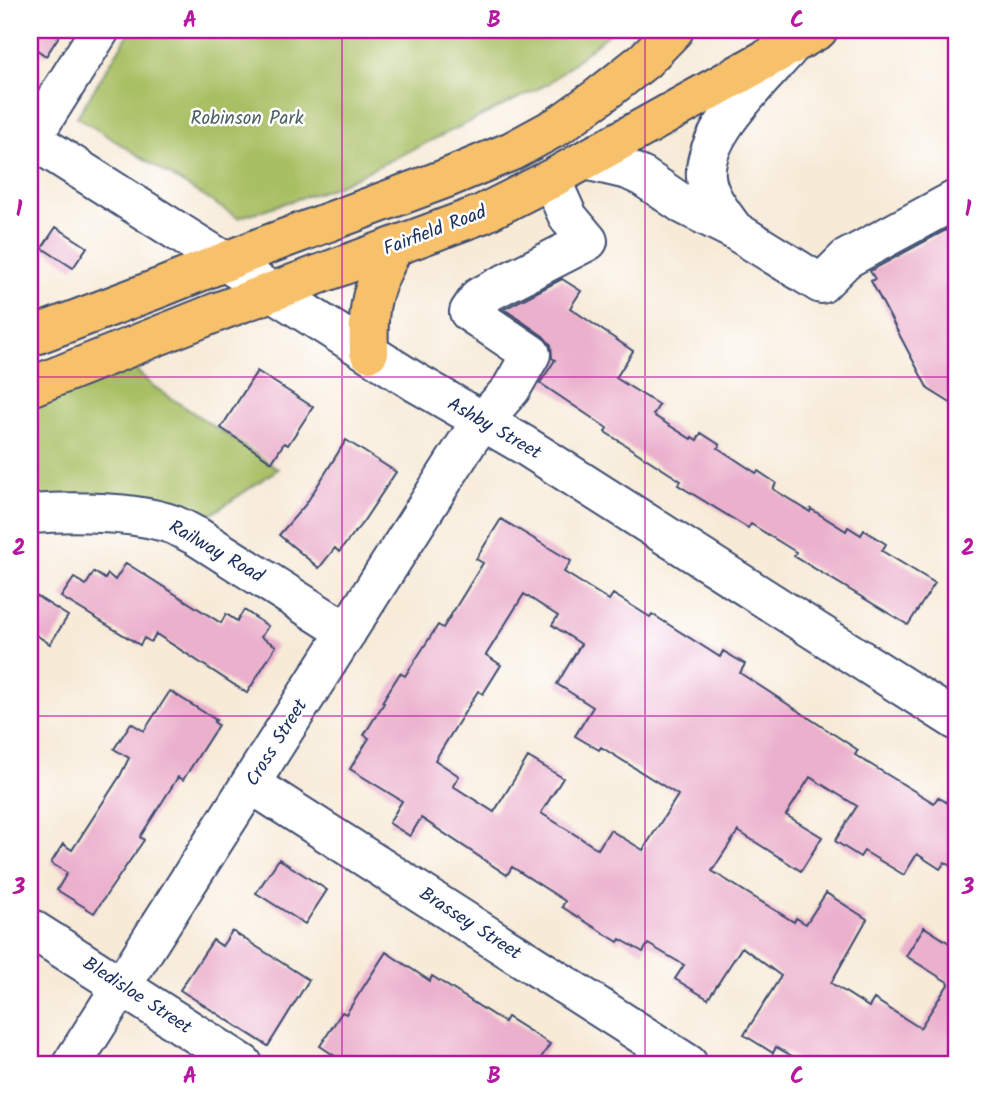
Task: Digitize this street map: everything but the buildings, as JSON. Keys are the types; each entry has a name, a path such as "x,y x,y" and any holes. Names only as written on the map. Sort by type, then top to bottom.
{"main road":[{"path":"30,337 512,151 558,125 597,98 679,31"},
{"name":"Fairfield Road","path":"30,387 482,214 551,179 804,38"},
{"path":"369,352 370,298 394,247"}],"street":[{"path":"30,138 100,30"},
{"path":"734,230 709,188 706,178 709,153 731,117 804,38"},
{"name":"Ashby Street","path":"30,138 223,262 482,422 524,444 957,721"},
{"path":"585,160 628,170 643,177 684,205 734,230 821,284 846,259 957,199"},
{"name":"Cross Street","path":"72,1064 482,422 511,389 531,354 469,312 479,297 588,241 568,216 551,179"},
{"name":"Railway Road","path":"30,514 76,513 142,517 173,524 347,632"},
{"name":"Brassey Street","path":"251,784 688,1064"},
{"name":"Bledisloe Street","path":"30,928 243,1064"}],"green space":[{"name":"Robinson Park","path":"131,30 613,30 548,84 335,187 238,218 77,117"},
{"path":"129,364 153,386 278,469 206,518 158,504 30,504 30,400"}]}
